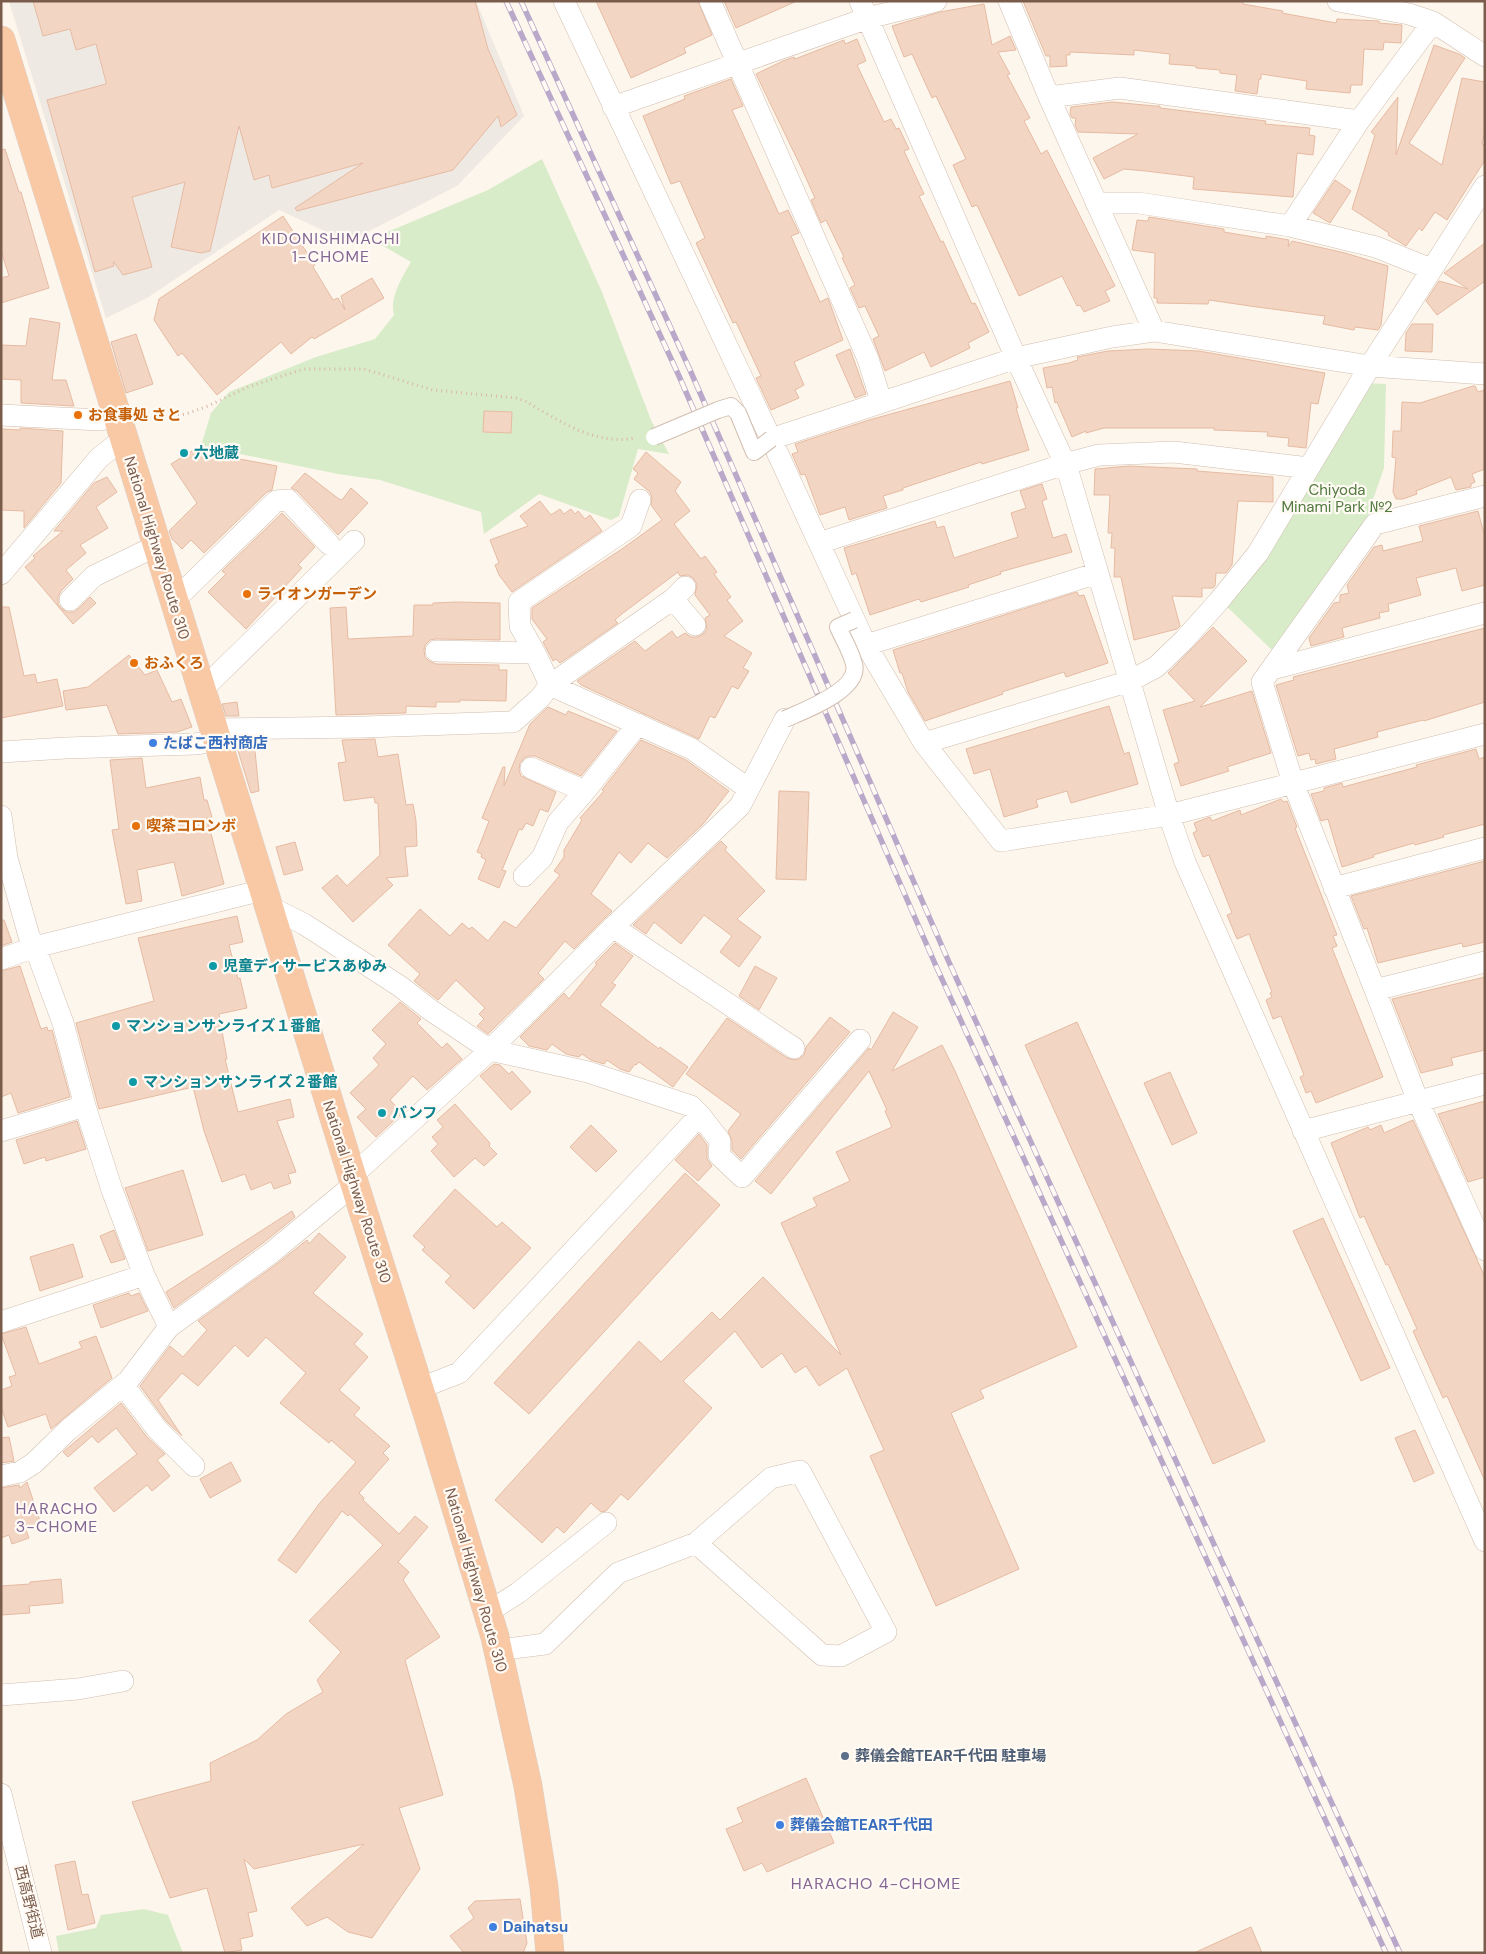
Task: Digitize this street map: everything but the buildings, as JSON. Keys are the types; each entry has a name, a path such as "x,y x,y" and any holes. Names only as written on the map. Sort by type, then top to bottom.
{"highway":[{"name":"National Highway Route 310","path":"1,40 119,427 352,1178 420,1388 488,1612 528,1786 544,1887 550,1953"}],"street":[{"path":"564,1 866,645 924,743 1001,841 1169,815 1485,734"},
{"path":"710,1 868,359 882,401"},
{"path":"613,107 737,62 864,9 936,1"},
{"path":"1010,1 1049,97 1154,331"},
{"path":"1338,1 1409,14 1433,22 1485,56"},
{"path":"864,9 1016,358 1065,464 1169,815 1185,862 1485,1541"},
{"path":"1290,226 1359,121 1433,22"},
{"path":"1049,97 1120,88 1359,121"},
{"path":"924,743 1130,681 1156,667 1184,640 1258,553 1370,366 1485,186"},
{"path":"1096,203 1139,203 1290,226 1376,247 1431,269"},
{"path":"654,437 731,406 738,414 754,452 771,439 1016,358 1112,337 1154,331 1370,366 1485,374"},
{"path":"1,415 100,420 119,427 99,458 1,574"},
{"path":"819,543 1065,464 1099,455 1174,452 1309,468"},
{"path":"1485,496 1375,524 1262,682 1294,783 1374,990 1418,1101 1476,1207 1485,1250"},
{"path":"173,599 185,590 276,502 288,500 329,544"},
{"path":"640,500 631,526 519,602 520,626 550,685 692,748 749,789"},
{"path":"201,691 354,541"},
{"path":"70,600 94,576 156,546"},
{"path":"866,645 1098,573"},
{"path":"1,752 195,744 215,735 513,722 540,698 550,685 679,593 695,625"},
{"path":"1272,669 1485,613"},
{"path":"1,1476 20,1472 34,1463 68,1430 128,1381 169,1327 271,1253 346,1191 352,1178 490,1050 740,806 785,719 821,703 848,684 854,674 854,664 838,627 854,620"},
{"path":"436,651 535,653"},
{"path":"524,876 542,858 558,822 585,792 638,724"},
{"path":"531,768 585,792"},
{"path":"1,816 7,858 29,936 35,947 63,1022 85,1106 112,1190 144,1275 169,1327"},
{"path":"1334,888 1485,848"},
{"path":"1,960 35,947 266,898 401,987 429,1009 490,1050 588,1072 691,1106 720,1141 719,1154 742,1177 860,1040"},
{"path":"614,927 794,1048"},
{"path":"1374,990 1485,962"},
{"path":"1303,1131 1485,1084"},
{"path":"1,1131 85,1106"},
{"path":"420,1388 459,1373 700,1115"},
{"path":"1,1322 144,1275"},
{"path":"123,1385 157,1429 194,1466"},
{"path":"498,1650 545,1644 618,1573 696,1543 771,1478 800,1471 886,1632 842,1656 822,1655 696,1543"},
{"path":"488,1612 518,1593 606,1522"},
{"path":"1,1695 78,1689 123,1681"},
{"name":"西高野街道","path":"1,1796 42,1953"}],"path":[{"path":"119,427 186,414 248,387 304,369 335,368 364,369 433,390 516,398 580,430 599,436 633,438 648,434 654,437"}],"shaded area":[{"path":"9,1 476,1 524,116 457,186 348,242 279,210 147,298 106,318"}],"green space":[{"path":"542,159 602,292 651,420 669,454 638,449 619,516 611,520 539,494 484,534 481,512 380,480 338,474 201,446 211,413 229,392 316,357 375,339 394,315 393,302 395,294 411,262 378,243 380,235 488,190"},
{"name":"Chiyoda Minami Park №2","path":"1364,383 1386,384 1384,468 1367,517 1272,650 1224,604"},
{"path":"144,1909 168,1915 183,1953 59,1953 56,1936 96,1928 101,1915"}],"railway":[{"path":"506,1 679,376 936,966 1386,1953"},
{"path":"521,1 690,370 948,960 1400,1953"}],"place":[{"name":"お食事処 さと","path":"78,415"},
{"name":"六地蔵","path":"184,453"},
{"name":"ライオンガーデン","path":"247,594"},
{"name":"おふくろ","path":"134,663"},
{"name":"たばこ西村商店","path":"153,743"},
{"name":"喫茶コロンボ","path":"136,826"},
{"name":"児童ディサービスあゆみ","path":"213,966"},
{"name":"マンションサンライズ１番館","path":"116,1026"},
{"name":"マンションサンライズ２番館","path":"133,1082"},
{"name":"バンフ","path":"382,1113"},
{"name":"葬儀会館TEAR千代田 駐車場","path":"845,1756"},
{"name":"葬儀会館TEAR千代田","path":"780,1825"},
{"name":"Daihatsu","path":"493,1927"}],"district":[{"name":"KIDONISHIMACHI 1-CHOME","path":"331,247"},
{"name":"HARACHO 3-CHOME","path":"57,1517"},
{"name":"HARACHO 4-CHOME","path":"876,1883"}]}
